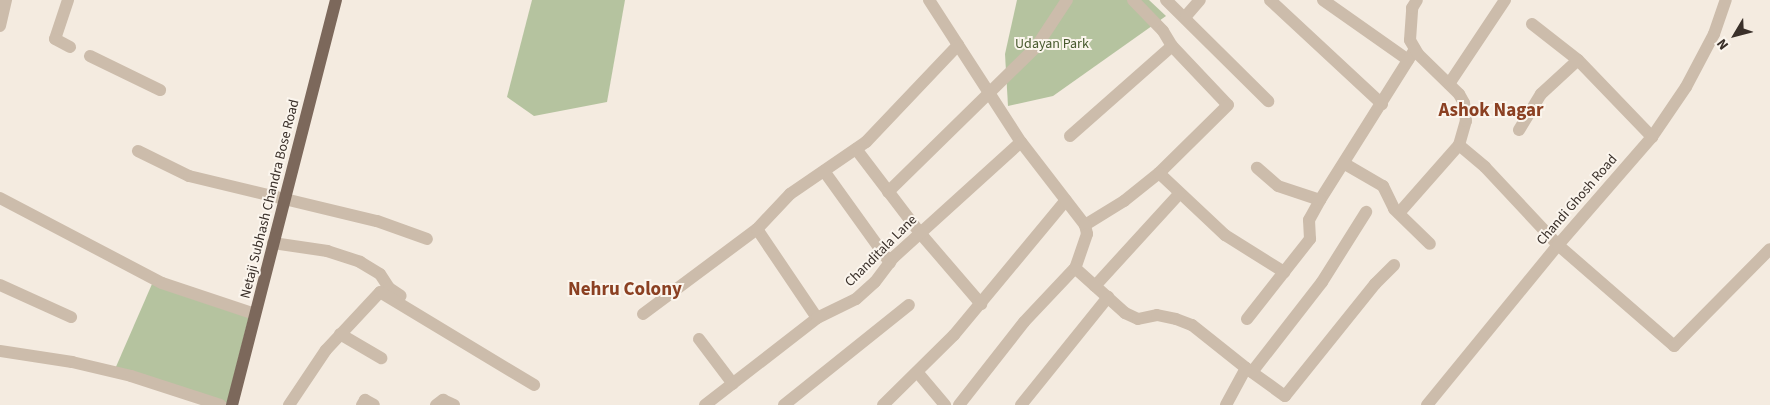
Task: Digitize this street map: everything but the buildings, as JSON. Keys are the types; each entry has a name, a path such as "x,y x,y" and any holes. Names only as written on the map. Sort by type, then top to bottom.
{"main road":[{"name":"Netaji Subhash Chandra Bose Road","path":"232,405 336,0"}],"street":[{"path":"0,26 6,0"},
{"path":"68,0 55,39 70,47"},
{"path":"930,0 988,93 1021,142 1085,225 1087,234 1075,268 1024,322 959,405"},
{"path":"888,192 1036,47 1067,0"},
{"path":"1085,225 1124,201 1159,173 1228,104 1172,46 1163,31 1133,0"},
{"path":"1166,0 1186,16 1268,101"},
{"path":"1186,16 1200,0"},
{"path":"1270,0 1382,104"},
{"path":"1323,0 1411,54 1450,84 1464,103 1466,112 1459,145 1399,213"},
{"path":"1247,319 1310,239 1310,220 1320,200 1345,164 1411,54 1412,8 1417,0"},
{"path":"1450,84 1505,0"},
{"name":"Chandi Ghosh Road","path":"1427,405 1558,244 1652,137 1686,87 1714,34 1726,0"},
{"path":"1532,24 1578,60 1652,137"},
{"path":"643,314 757,229 790,194 856,149 958,45"},
{"path":"1070,136 1172,46"},
{"path":"90,56 160,90"},
{"path":"1519,130 1540,94 1578,60"},
{"name":"Chanditala Lane","path":"705,405 817,318 856,299 920,233 1021,142"},
{"path":"1459,145 1485,167 1558,244 1674,346 1770,249"},
{"path":"856,149 920,233 980,304"},
{"path":"138,151 189,176 379,221 427,239"},
{"path":"1345,164 1383,186 1399,213 1430,244"},
{"path":"1257,168 1278,186 1320,200"},
{"path":"824,171 890,263"},
{"path":"1159,173 1179,194 1225,235 1284,272"},
{"path":"1096,286 1179,194"},
{"path":"0,198 162,283 255,314"},
{"path":"883,405 918,373 980,304 1066,200"},
{"path":"1226,405 1249,370 1322,282 1366,212"},
{"path":"757,229 817,318"},
{"path":"274,243 327,251 360,262 380,274 389,288 533,380 380,292 340,334 289,405"},
{"path":"1075,268 1125,314 1138,318 1157,316 1192,325 1285,396 1375,284 1394,265"},
{"path":"0,285 71,317"},
{"path":"1021,405 1108,297"},
{"path":"784,405 908,305"},
{"path":"340,334 381,358"},
{"path":"699,340 733,384"},
{"path":"0,351 72,362 131,376 220,405"},
{"path":"918,373 945,405"},
{"path":"362,405 365,400 374,405"},
{"path":"436,405 443,400 454,405"}],"green space":[{"path":"532,0 625,0 607,102 534,116 507,97"},
{"name":"Udayan Park","path":"1017,0 1149,0 1166,16 1053,96 1008,106 1005,54"},
{"path":"152,284 249,316 227,403 115,369"}],"district":[{"name":"Ashok Nagar","path":"1491,111"},
{"name":"Nehru Colony","path":"625,290"}]}
